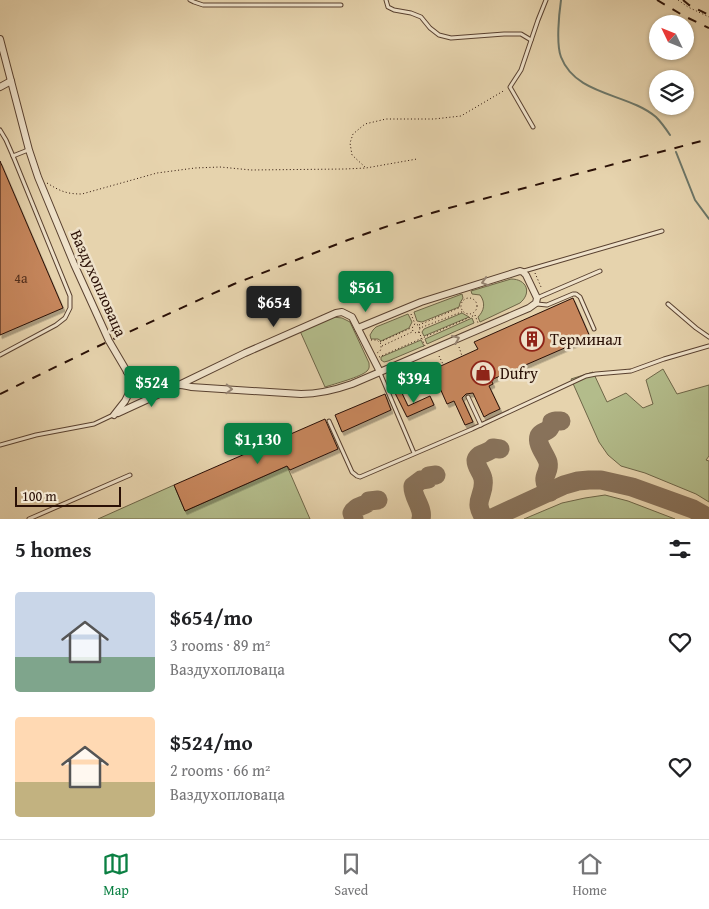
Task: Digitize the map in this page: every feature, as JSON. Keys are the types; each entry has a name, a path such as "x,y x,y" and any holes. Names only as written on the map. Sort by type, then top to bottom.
{"street":[{"name":"Ваздухопловаца","path":"0,39 29,150 38,177 109,341 127,372 130,384 129,393 114,415"},
{"path":"0,87 11,81"},
{"path":"127,372 141,380 164,385 181,384 190,387 311,394 334,390 380,372 530,308 536,301 526,275 523,272 512,273 421,302 358,328"},
{"path":"114,415 244,353 342,312 352,317 380,372"}],"lane":[{"path":"190,0 203,5 341,5"},
{"path":"332,0 332,5"},
{"path":"386,0 388,7 411,13 421,18 439,35 451,38 521,34 531,40"},
{"path":"533,127 510,87 521,70 546,0"},
{"path":"0,130 13,156 70,296 70,308 65,318 56,325 0,355"},
{"path":"13,156 29,150"},
{"path":"523,272 662,231"},
{"path":"536,301 600,271"},
{"path":"536,301 547,305 576,294 580,298 594,329"},
{"path":"668,304 696,328 709,336"},
{"path":"329,421 352,472 357,476 364,476 481,425 586,376 631,371 709,346"},
{"path":"380,372 414,453"},
{"path":"468,397 481,425"},
{"path":"0,445 36,435 94,424 114,415"},
{"path":"29,519 130,475"}],"path":[{"path":"678,0 709,17"},
{"path":"366,168 352,155 350,143 353,134 365,124 386,118 434,119 461,116 510,87"},
{"path":"38,177 60,191 70,194 82,194 157,173 195,168 220,167 252,170 366,168 417,159"},
{"path":"530,274 535,272 540,287"},
{"path":"420,328 464,311 468,313 475,311 477,304 474,299 467,298 463,302 462,307 464,311"},
{"path":"380,342 462,307"},
{"path":"410,311 420,328"},
{"path":"473,312 478,324"},
{"path":"378,357 474,315"},
{"path":"412,327 413,331"},
{"path":"420,328 419,332 426,346"},
{"path":"382,346 413,331 419,332"},
{"path":"370,340 377,340 382,346 380,352 376,354"},
{"path":"459,347 462,356"},
{"path":"439,356 443,364"}],"green space":[{"path":"511,279 521,281 526,287 527,291 524,299 520,303 480,322 478,317 483,310 484,304 480,295 472,294 471,291"},
{"path":"462,294 463,298 459,307 422,322 417,321 414,312"},
{"path":"462,313 469,317 424,336 422,332 424,329"},
{"path":"408,314 412,322 409,328 381,341 371,339 370,335 376,327"},
{"path":"333,317 342,318 350,322 369,363 369,369 359,376 325,387 300,331"},
{"path":"472,318 474,323 427,344 425,339"},
{"path":"421,340 424,346 388,361 384,362 381,360 381,357"},
{"path":"663,369 677,394 709,385 709,456 706,460 709,461 709,502 696,494 645,473 621,466 608,455 599,442 571,379 593,372 607,402 626,393 643,408 653,404 646,380"},
{"path":"287,466 310,519 98,519 174,485 185,511"},
{"path":"605,495 628,501 675,519 524,519 562,503"}],"building":[{"path":"0,161 63,308 0,335"},
{"name":"Терминал","path":"573,298 590,337 491,380 493,384 489,386 500,409 484,417 473,393 466,394 462,398 473,422 465,425 454,401 447,404 432,370 478,349 474,342"},
{"path":"400,389 408,406 430,396 434,405 407,417 394,391"},
{"path":"385,394 391,410 342,432 335,415"},
{"path":"325,419 338,449 290,470 287,466 185,511 174,485"}],"waterway":[{"path":"561,0 558,37 559,51 568,70 590,87 644,109 656,117 670,135"},
{"path":"676,152 695,200 709,219"}],"taxiway":[{"path":"550,492 545,482 548,462 538,439 542,433 548,430 552,422 561,421"},
{"path":"485,519 479,507 483,490 483,479 476,460 477,457 493,448 500,449"},
{"path":"421,519 421,511 413,486 421,480 428,479 429,476 436,475"},
{"path":"490,519 564,485 589,480 601,480 632,487 693,509 709,518"},
{"path":"354,519 352,513 356,508 369,501 378,500"}],"railway":[{"path":"657,0 709,28"},
{"path":"683,0 709,15"},
{"path":"0,394 109,341 234,284 348,240 449,208 709,139"}],"place":[{"name":"Терминал","path":"532,339"},
{"name":"Dufry","path":"483,373"}]}
